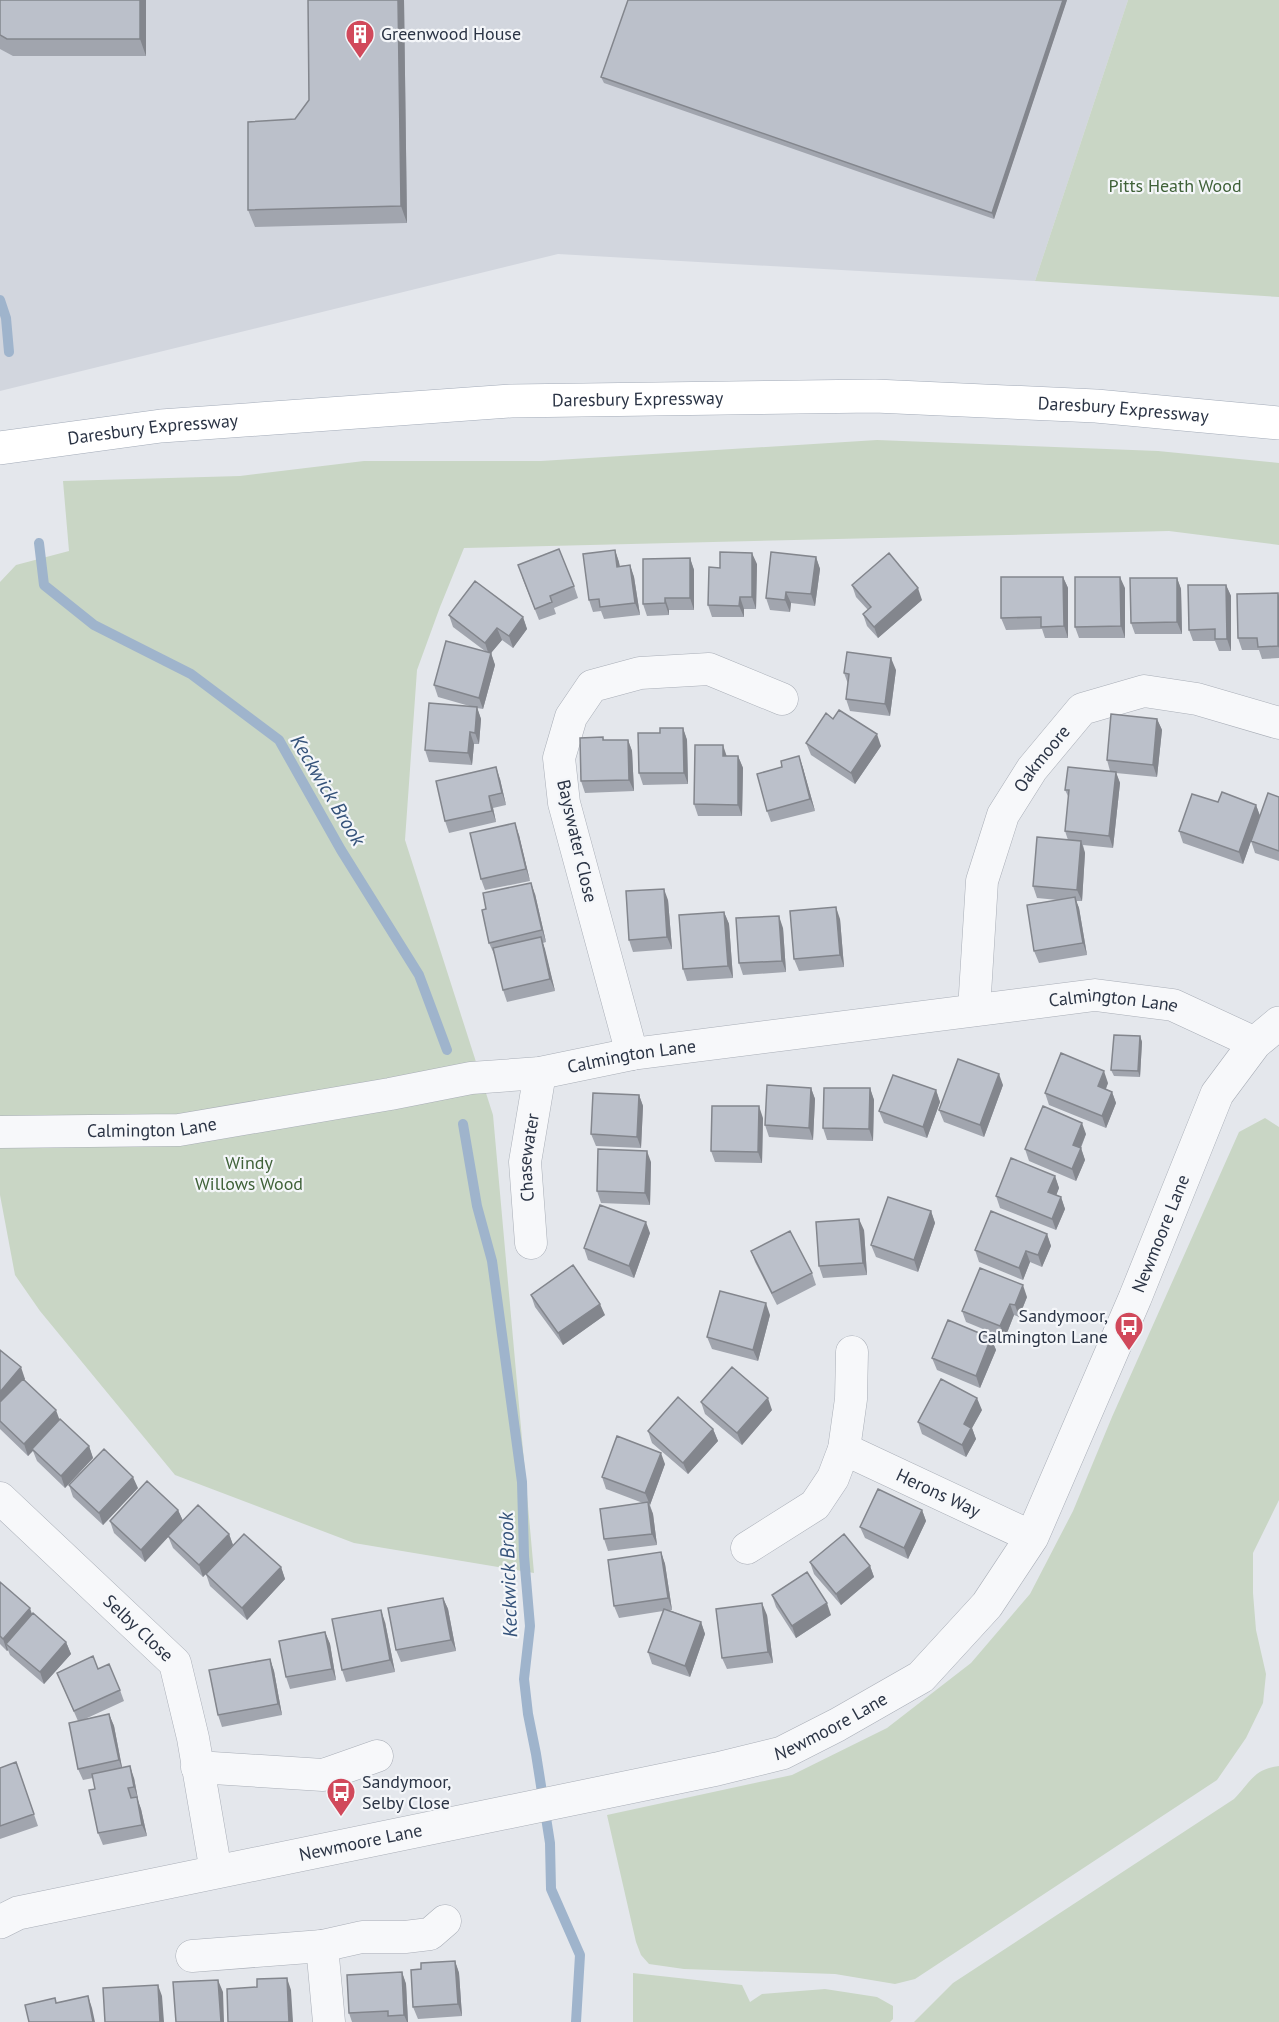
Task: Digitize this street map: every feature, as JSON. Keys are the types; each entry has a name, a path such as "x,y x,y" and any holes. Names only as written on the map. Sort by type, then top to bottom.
{"main road":[{"name":"Daresbury Expressway","path":"0,448 160,426 511,401 875,396 1095,406 1279,423"}],"street":[{"name":"Bayswater Close","path":"632,1054 564,802 559,758 571,717 592,686 640,673 709,669 782,699"},
{"name":"Oakmoore","path":"974,1010 982,880 1002,815 1032,769 1082,709 1144,691 1197,699 1279,723"},
{"name":"Calmington Lane","path":"0,1132 179,1130 471,1078 540,1073 632,1054 1095,995 1173,1005 1267,1033"},
{"name":"Newmoore Lane","path":"0,1922 18,1913 717,1769 782,1753 837,1725 921,1677 987,1605 1032,1537 1135,1298 1217,1094 1267,1033"},
{"name":"Chasewater","path":"531,1243 525,1162 540,1073"},
{"path":"747,1548 815,1504 832,1478 844,1449 851,1399 852,1352"},
{"name":"Herons Way","path":"844,1449 1032,1537"},
{"name":"Selby Close","path":"0,1498 175,1663 198,1767 216,1872"},
{"path":"198,1767 322,1775 376,1756"},
{"path":"192,1956 322,1946 362,1936 430,1934 445,1921"},
{"path":"322,1946 329,2022"}],"shaded area":[{"path":"0,0 1128,0 1035,281 558,254 0,391"}],"green space":[{"name":"Pitts Heath Wood","path":"1128,0 1279,0 1279,297 1035,281"},
{"name":"Windy Willows Wood","path":"877,440 1158,451 1279,463 1279,545 1169,531 464,548 417,670 405,840 493,1115 534,1573 354,1543 175,1475 40,1311 15,1275 0,1195 0,582 16,565 69,551 63,481 240,476 364,461 541,461"},
{"path":"1265,1118 1279,1127 1279,1500 1253,1553 1256,1630 1266,1674 1263,1703 1246,1738 1217,1780 915,1979 895,1984 835,1974 684,1969 649,1964 641,1955 636,1942 607,1815 792,1775 887,1728 971,1663 1030,1594 1073,1511 1112,1417 1239,1132"},
{"path":"1279,1766 1279,2022 914,2022 953,1983 1234,1799 1258,1773"},
{"path":"633,1973 742,1985 750,2002 762,1994 825,1989 877,1997 893,2006 893,2019 890,2022 633,2022"}],"building":[{"path":"0,0 140,0 140,39 7,39 0,35"},
{"name":"Greenwood House","path":"308,0 398,0 401,206 248,210 248,122 295,119 309,100"},
{"path":"628,0 1063,0 992,213 601,77"},
{"path":"559,549 574,586 550,596 552,602 535,609 518,565"},
{"path":"615,550 617,567 630,565 635,603 600,607 599,599 589,600 583,554"},
{"path":"720,552 752,553 752,597 740,597 739,606 708,605 709,567 720,568"},
{"path":"771,552 816,557 811,594 786,592 785,600 766,598"},
{"path":"889,553 918,588 874,627 863,614 871,607 852,585"},
{"path":"690,558 690,598 665,598 665,603 643,604 643,559"},
{"path":"1001,577 1063,577 1064,626 1041,627 1041,617 1001,618"},
{"path":"1075,577 1120,577 1121,626 1075,627"},
{"path":"1130,578 1177,578 1177,622 1131,623"},
{"path":"475,581 523,617 509,636 497,628 485,643 449,615"},
{"path":"1188,585 1226,585 1227,639 1215,639 1215,629 1189,630"},
{"path":"1278,593 1278,646 1258,647 1257,638 1238,638 1237,594"},
{"path":"446,641 491,653 479,698 434,685"},
{"path":"847,652 891,658 885,704 846,699 849,674 844,673"},
{"path":"429,703 477,707 475,733 470,732 468,753 425,750"},
{"path":"839,710 877,734 851,773 806,743 826,713 833,719"},
{"path":"1111,714 1157,719 1153,765 1107,760"},
{"path":"660,728 683,728 684,773 639,773 638,733 660,733"},
{"path":"603,737 603,740 628,740 629,780 581,781 580,738"},
{"path":"695,745 723,745 723,756 738,756 738,805 694,804"},
{"path":"799,756 810,799 767,811 757,774 782,767 781,761"},
{"path":"496,767 502,793 489,796 492,811 445,821 436,781"},
{"path":"1068,767 1116,772 1109,836 1065,831 1069,790 1065,790"},
{"path":"1222,792 1256,805 1239,852 1179,831 1192,794 1218,802"},
{"path":"1268,793 1279,797 1279,851 1251,841"},
{"path":"515,823 526,869 481,879 470,833"},
{"path":"1037,837 1081,841 1077,890 1033,886"},
{"path":"531,883 542,930 489,943 482,910 486,909 483,893"},
{"path":"664,889 667,937 629,940 626,891"},
{"path":"1075,897 1083,943 1034,951 1027,905"},
{"path":"836,907 840,955 794,959 790,911"},
{"path":"724,912 728,966 683,969 679,915"},
{"path":"779,916 782,961 739,963 736,918"},
{"path":"541,937 550,979 503,990 493,948"},
{"path":"1114,1035 1140,1036 1138,1071 1111,1070"},
{"path":"1061,1053 1104,1071 1098,1086 1112,1092 1102,1116 1045,1093"},
{"path":"958,1059 999,1074 980,1125 939,1110"},
{"path":"893,1075 936,1090 923,1127 879,1111"},
{"path":"767,1085 811,1088 809,1128 765,1125"},
{"path":"824,1088 870,1088 869,1129 823,1128"},
{"path":"593,1093 639,1095 637,1137 591,1134"},
{"path":"712,1106 759,1106 758,1152 711,1151"},
{"path":"1043,1106 1082,1123 1073,1145 1081,1148 1072,1169 1025,1149"},
{"path":"598,1149 647,1151 645,1193 597,1191"},
{"path":"1011,1158 1055,1176 1048,1192 1061,1197 1052,1219 996,1196"},
{"path":"888,1197 931,1211 914,1260 871,1245"},
{"path":"600,1205 646,1222 629,1266 584,1248"},
{"path":"991,1211 1047,1234 1038,1255 1026,1251 1019,1268 975,1250"},
{"path":"859,1219 863,1263 819,1266 816,1222"},
{"path":"790,1231 812,1273 772,1293 751,1251"},
{"path":"573,1265 600,1304 558,1333 531,1295"},
{"path":"980,1268 1023,1285 1015,1305 1010,1304 1000,1326 962,1311"},
{"path":"720,1291 766,1303 753,1350 707,1337"},
{"path":"948,1320 991,1338 976,1376 932,1358"},
{"path":"0,1350 21,1367 0,1392"},
{"path":"732,1367 768,1398 737,1433 701,1402"},
{"path":"23,1379 56,1410 24,1444 0,1421 0,1402"},
{"path":"941,1379 977,1398 964,1424 971,1428 962,1445 918,1422"},
{"path":"678,1397 713,1429 683,1463 648,1431"},
{"path":"60,1419 89,1446 61,1476 32,1449"},
{"path":"617,1436 661,1453 645,1493 602,1477"},
{"path":"104,1449 133,1477 99,1513 69,1485"},
{"path":"147,1481 178,1510 141,1550 110,1521"},
{"path":"878,1489 922,1510 904,1548 860,1527"},
{"path":"648,1502 652,1534 604,1539 600,1509"},
{"path":"198,1505 229,1534 199,1565 168,1536"},
{"path":"244,1534 281,1567 242,1608 206,1574"},
{"path":"844,1534 870,1566 836,1594 810,1562"},
{"path":"661,1552 668,1598 614,1606 608,1560"},
{"path":"807,1572 827,1603 792,1626 772,1595"},
{"path":"0,1582 30,1608 3,1639 0,1636"},
{"path":"443,1598 451,1640 396,1650 388,1608"},
{"path":"762,1603 768,1652 722,1658 716,1609"},
{"path":"664,1609 701,1622 685,1666 648,1652"},
{"path":"381,1610 390,1660 342,1670 332,1619"},
{"path":"33,1613 66,1642 40,1672 6,1644"},
{"path":"325,1632 332,1669 286,1677 279,1641"},
{"path":"93,1656 98,1669 109,1664 120,1690 74,1711 57,1673"},
{"path":"270,1659 278,1704 218,1715 209,1670"},
{"path":"109,1714 119,1760 78,1769 69,1723"},
{"path":"16,1762 34,1814 0,1826 0,1768"},
{"path":"130,1766 134,1787 128,1788 131,1798 137,1797 142,1825 98,1833 89,1790 95,1789 92,1774"},
{"path":"455,1961 458,2004 413,2007 411,1970 421,1969 421,1963"},
{"path":"402,1972 404,2015 388,2016 388,2011 349,2013 347,1975"},
{"path":"287,1978 289,2022 228,2022 227,1989 257,1987 257,1979"},
{"path":"218,1980 221,2022 176,2022 173,1982"},
{"path":"158,1985 160,2022 105,2022 103,1988"},
{"path":"88,1996 93,2022 29,2022 25,2005 55,1998 56,2003"}],"waterway":[{"name":"Keckwick Brook","path":"0,300 6,318 9,352"},
{"name":"Keckwick Brook","path":"39,543 44,585 94,625 191,674 279,740 341,850 419,975 447,1050"},
{"name":"Keckwick Brook","path":"463,1124 477,1206 492,1261 522,1482 524,1556 530,1626 524,1679 550,1843 551,1889 580,1955 576,2022"}],"place":[{"name":"Greenwood House","path":"360,60"},
{"name":"Sandymoor, Calmington Lane","path":"1129,1352"},
{"name":"Sandymoor, Selby Close","path":"341,1818"}]}
